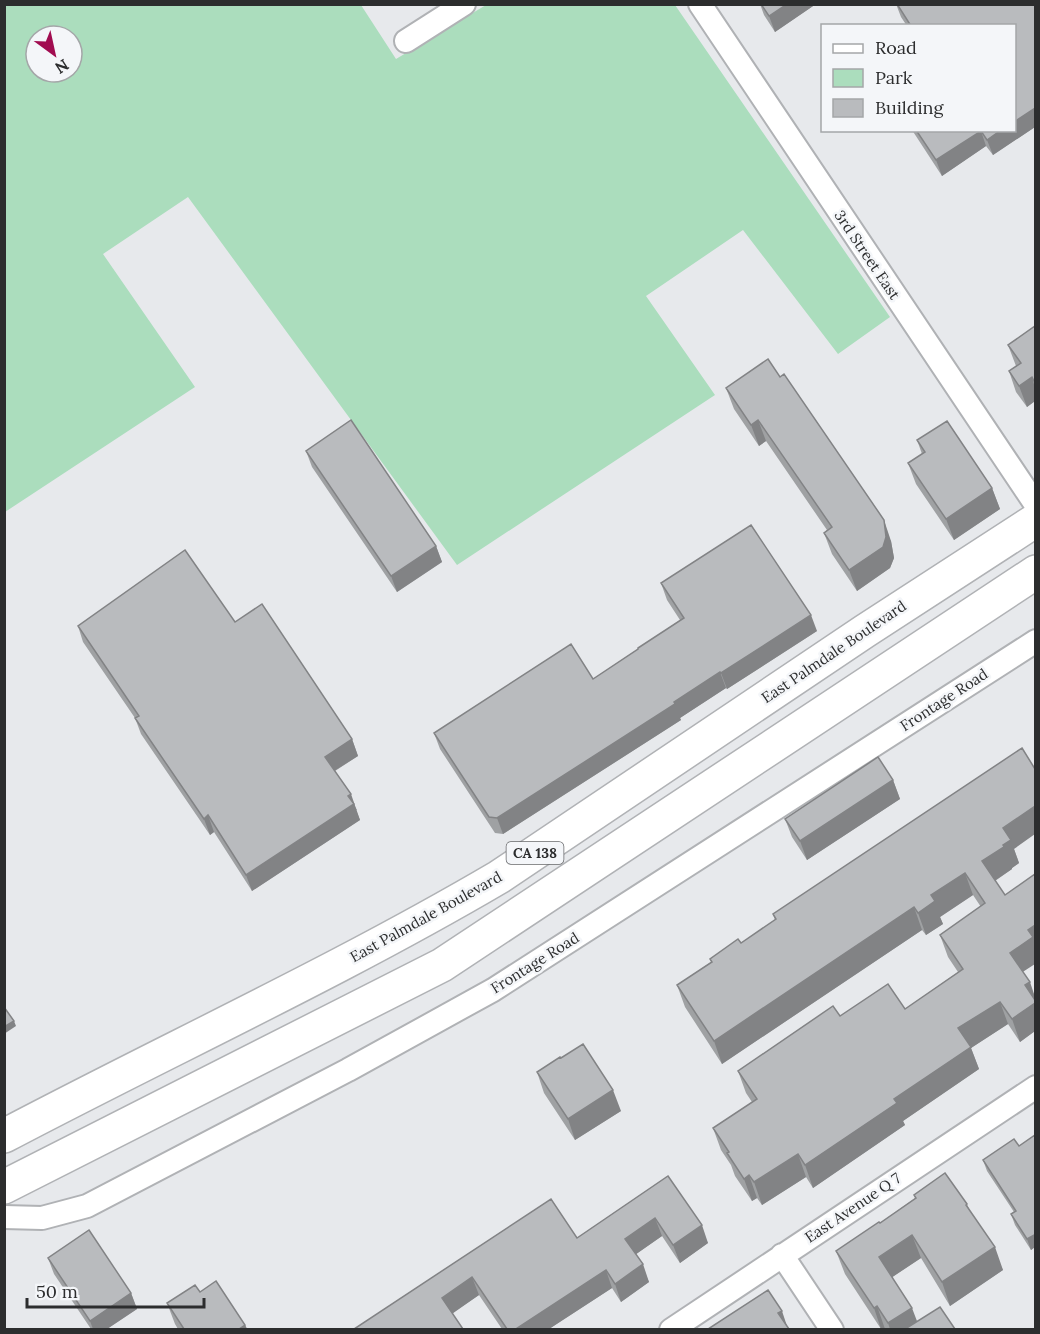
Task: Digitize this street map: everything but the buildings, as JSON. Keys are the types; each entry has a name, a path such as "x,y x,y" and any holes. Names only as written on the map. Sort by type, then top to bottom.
{"highway":[{"name":"East Palmdale Boulevard","path":"4,1136 318,976 440,912 500,877 865,631 1035,520"},
{"name":"CA 138","path":"4,1187 442,965 1035,572"}],"street":[{"path":"406,41 464,4"},
{"name":"3rd Street East","path":"700,4 1035,505"},
{"name":"Frontage Road","path":"4,1217 42,1218 87,1206 348,1070 494,990 1035,642"},
{"name":"East Avenue Q 7","path":"671,1329 1035,1087"},
{"path":"782,1255 832,1329"}],"green space":[{"path":"5,5 361,5 396,59 486,5 675,5 890,317 838,354 743,230 646,296 715,395 457,565 188,197 103,254 195,387 5,512"}]}
